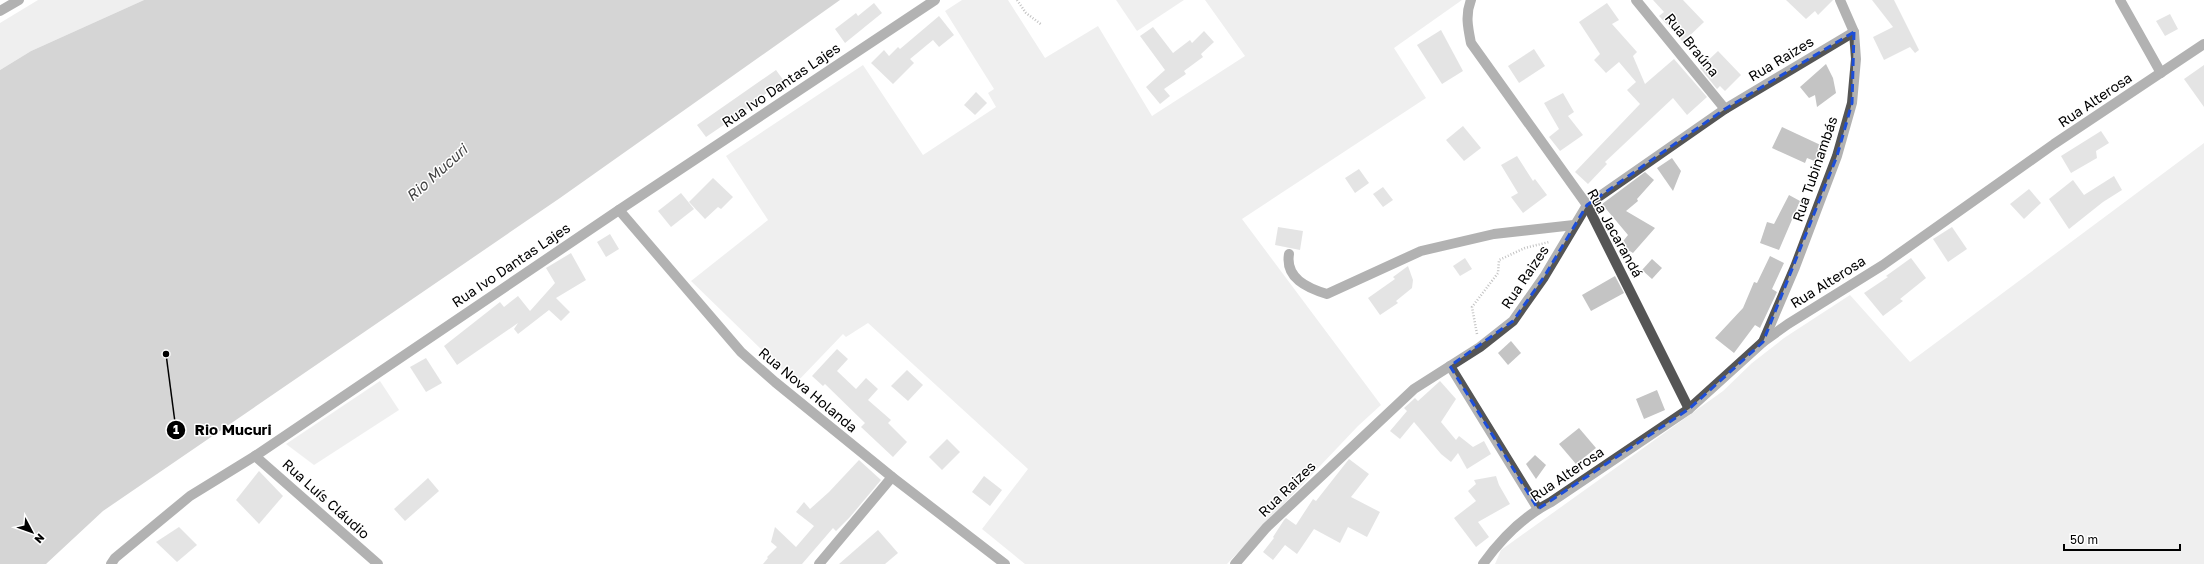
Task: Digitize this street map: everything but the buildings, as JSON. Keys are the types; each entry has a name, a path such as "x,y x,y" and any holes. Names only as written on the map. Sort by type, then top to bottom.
{"street":[{"path":"0,11 19,0"},
{"name":"Rua Ivo Dantas Lajes","path":"117,562 190,496 255,456 618,210 935,0"},
{"name":"Rua Jacarandá","path":"1471,0 1467,9 1471,43 1587,205 1689,409"},
{"name":"Rua Braúna","path":"1636,0 1726,108"},
{"name":"Rua Tubinambás","path":"1763,342 1796,266 1837,156 1852,103 1856,59 1854,32 1840,0"},
{"path":"2120,0 2160,73"},
{"name":"Rua Raizes","path":"1235,564 1266,528 1334,462 1414,389 1480,347 1513,321 1544,277 1587,205 1726,108 1854,32"},
{"name":"Rua Alterosa","path":"1484,564 1492,552 1516,527 1538,509 1689,409 1763,342 1889,260 2054,144 2204,44"},
{"name":"Rua Nova Holanda","path":"618,210 741,352 775,382 892,477 1005,564"},
{"path":"1289,254 1287,264 1295,278 1315,290 1327,294 1421,251 1494,234 1574,225"},
{"path":"1450,366 1538,509"},
{"name":"Rua Luís Cláudio","path":"255,456 378,564"},
{"path":"819,564 892,477"}],"path":[{"path":"1016,0 1026,13 1042,25"},
{"path":"1480,347 1472,307 1498,273 1499,260 1525,248 1552,241 1558,242 1561,248"}],"highlighted area":[{"path":"1854,32 1852,103 1837,156 1763,342 1689,409 1538,509 1450,366 1513,321 1544,277 1587,205 1725,109"}],"shaded area":[{"path":"38,0 144,0 31,51 0,70 0,23"},
{"path":"962,0 1008,0 1045,58 1098,26 1152,116 1245,56 1205,0 1462,0 1394,48 1426,98 1242,219 1381,405 1358,426 1227,564 1025,564 982,529 1028,469 868,323 846,337 843,334 796,383 691,281 768,220 726,156 863,65 923,155 996,107 988,93 994,89 945,11"},
{"path":"1116,0 1184,0 1137,31"},
{"path":"2204,143 2204,564 1495,564 1501,550 1723,391 1752,363 1784,338 1850,295 1910,362"},
{"path":"380,381 399,410 314,465 286,444"}],"water":[{"name":"Rio Mucuri","path":"144,0 840,0 560,198 103,511 46,564 0,564 0,70 31,51"}],"place":[{"name":"Rio Mucuri","path":"166,354"}]}
